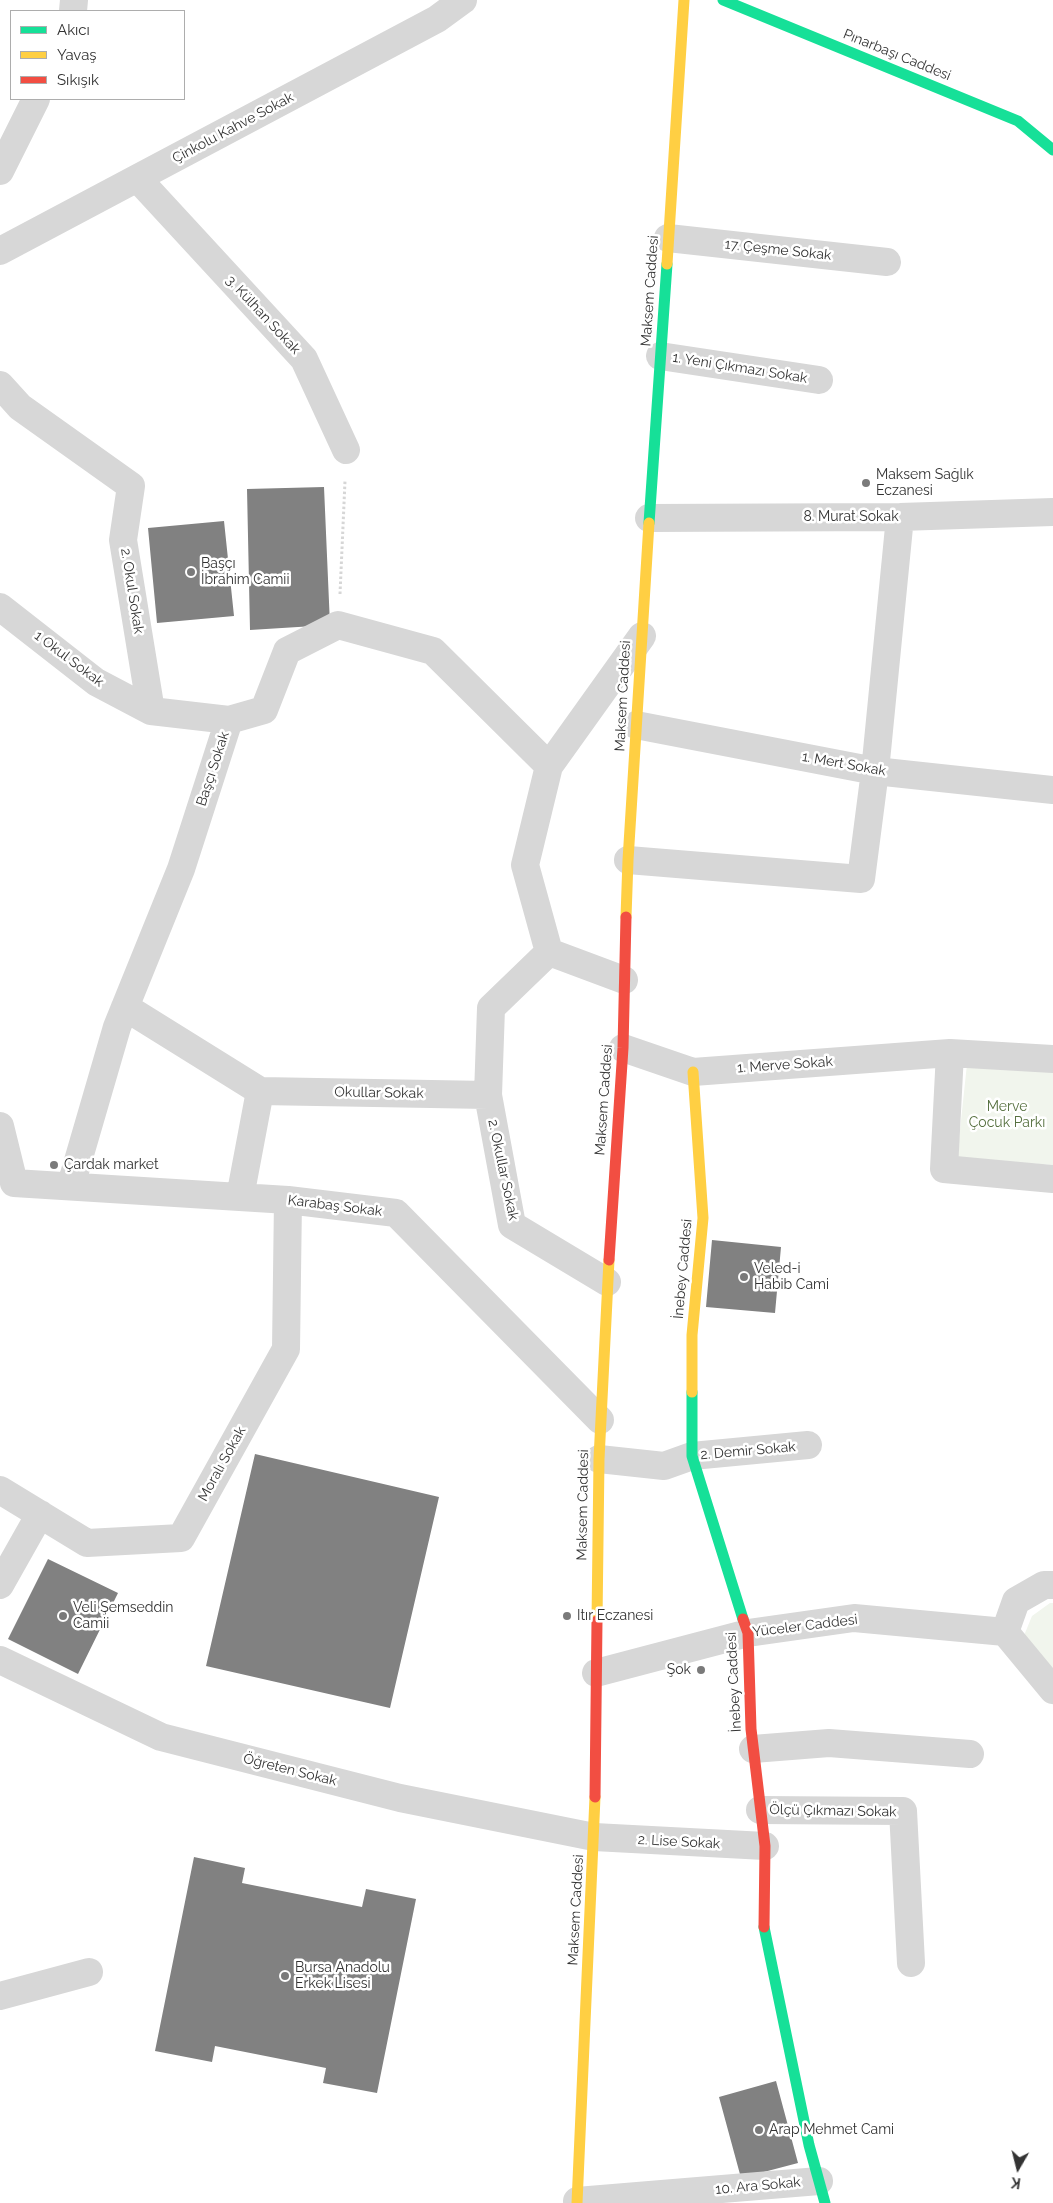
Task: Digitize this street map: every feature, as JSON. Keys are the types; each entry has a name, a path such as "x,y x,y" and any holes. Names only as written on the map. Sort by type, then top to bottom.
{"main road":[{"name":"Maksem Caddesi","path":"577,2202 594,1837 600,1420 607,1282 623,1048 628,860 684,0"},
{"name":"Pınarbaşı Caddesi","path":"723,0 1018,121 1053,150"},
{"name":"İnebey Caddesi","path":"693,1072 703,1218 692,1335 692,1456 748,1633 750,1729 765,1846 763,1922 807,2135 822,2192"}],"street":[{"name":"Çinkolu Kahve Sokak","path":"0,250 138,179 437,19 463,0"},
{"path":"0,171 36,100"},
{"name":"3. Külhan Sokak","path":"138,179 304,360 346,450"},
{"name":"17. Çeşme Sokak","path":"668,238 888,262"},
{"name":"1. Yeni Çıkmazı Sokak","path":"660,356 819,380"},
{"name":"2. Okul Sokak","path":"0,385 20,407 130,486 123,540 151,711"},
{"name":"8. Murat Sokak","path":"649,518 900,517 1053,512"},
{"path":"628,860 861,879 875,771 900,517"},
{"name":"1 Okul Sokak","path":"0,607 96,682 151,711 229,720"},
{"path":"338,625 433,651 549,766"},
{"name":"Başçı Sokak","path":"71,1186 117,1027 181,869 229,720 264,710 287,652 338,625"},
{"path":"549,952 525,865 549,766 642,636"},
{"name":"1. Mert Sokak","path":"636,725 875,771 1053,790"},
{"path":"549,952 624,980"},
{"path":"488,1095 490,1008 549,952"},
{"path":"125,1007 260,1091 240,1197"},
{"name":"1. Merve Sokak","path":"623,1048 693,1072 950,1053 1053,1058"},
{"path":"950,1053 944,1169 1053,1179"},
{"name":"Okullar Sokak","path":"260,1091 488,1095"},
{"name":"2. Okullar Sokak","path":"488,1095 512,1225 607,1282"},
{"path":"0,1126 7,1187"},
{"name":"Karabaş Sokak","path":"7,1187 71,1186 288,1200 396,1213 600,1420"},
{"name":"Moralı Sokak","path":"0,1490 87,1543 181,1538 286,1349 288,1200"},
{"name":"2. Demir Sokak","path":"599,1459 664,1466 692,1456 808,1446"},
{"path":"0,1586 40,1514"},
{"path":"1053,1585 1044,1585 1016,1601 1004,1632 1053,1690"},
{"name":"Yüceler Caddesi","path":"596,1673 748,1633 854,1618 1004,1632"},
{"name":"Öğreten Sokak","path":"0,1660 161,1737 400,1798 594,1837"},
{"path":"753,1749 828,1743 970,1754"},
{"name":"Ölçü Çıkmazı Sokak","path":"760,1810 903,1811 912,1963"},
{"name":"2. Lise Sokak","path":"594,1837 765,1846"},
{"path":"0,1996 89,1972"},
{"name":"10. Ara Sokak","path":"577,2202 822,2192"}],"path":[{"path":"338,625 345,533 346,450"}],"green space":[{"name":"Merve Çocuk Parkı","path":"967,1064 1053,1072 1053,1165 957,1158"},
{"path":"1050,1603 1053,1603 1053,1705 1028,1673 1023,1638 1032,1616"}],"building":[{"path":"324,487 330,625 250,630 247,489"},
{"name":"Başçı İbrahim Camii","path":"224,521 234,616 157,623 148,528"},
{"name":"Veled-i Habib Cami","path":"712,1240 781,1247 775,1313 706,1307"},
{"path":"255,1454 439,1497 390,1708 206,1666"},
{"name":"Veli Şemseddin Camii","path":"48,1559 118,1593 78,1674 8,1639"},
{"name":"Bursa Anadolu Erkek Lisesi","path":"194,1857 245,1868 242,1883 362,1907 366,1889 416,1899 377,2093 323,2083 326,2068 215,2046 212,2062 155,2051"},
{"name":"Arap Mehmet Cami","path":"776,2081 798,2163 741,2178 719,2097"}],"traffic: fast":[{"path":"723,0 1018,121 1053,150"},
{"path":"649,523 667,264"},
{"path":"692,1392 692,1456 743,1619"},
{"path":"764,1927 809,2145 825,2203"}],"traffic: slow":[{"path":"667,264 684,0"},
{"path":"626,917 649,523"},
{"path":"692,1392 692,1335 703,1218 693,1072"},
{"path":"597,1621 599,1459 609,1260"},
{"path":"577,2203 595,1797"}],"traffic: jam":[{"path":"609,1260 623,1048 626,917"},
{"path":"743,1619 748,1633 751,1729 765,1846 764,1927"},
{"path":"595,1797 597,1621"}],"place":[{"name":"Maksem Sağlık Eczanesi","path":"866,483"},
{"name":"Başçı İbrahim Camii","path":"191,572"},
{"name":"Çardak market","path":"54,1165"},
{"name":"Veled-i Habib Cami","path":"744,1277"},
{"name":"Veli Şemseddin Camii","path":"63,1616"},
{"name":"Itır Eczanesi","path":"567,1616"},
{"name":"Şok","path":"701,1670"},
{"name":"Bursa Anadolu Erkek Lisesi","path":"285,1976"},
{"name":"Arap Mehmet Cami","path":"759,2130"}]}
